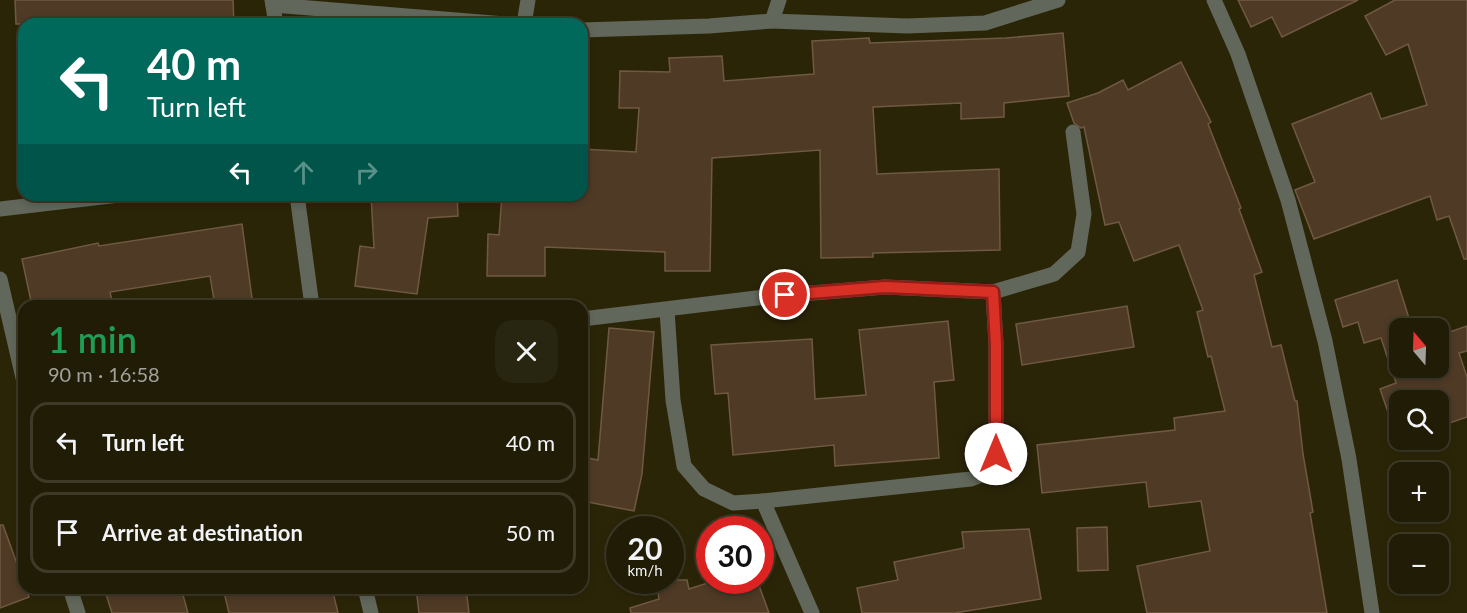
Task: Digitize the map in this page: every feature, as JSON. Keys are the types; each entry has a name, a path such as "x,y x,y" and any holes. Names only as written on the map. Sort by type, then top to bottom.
{"street":[{"path":"525,18 528,0"},
{"path":"772,21 779,0"},
{"path":"588,30 709,26 772,21 907,26 985,23 1058,0"},
{"path":"1214,0 1238,54 1288,200 1325,341 1349,459 1372,613"},
{"path":"275,18 273,2 441,18"},
{"path":"588,318 765,297 885,287 993,292 1054,274 1078,252 1084,214 1073,132"},
{"path":"0,209 68,201"},
{"path":"298,201 311,300"},
{"path":"0,279 18,356"},
{"path":"668,310 673,400 684,466 704,489 733,503 971,480 989,472 996,454 996,344 993,292"},
{"path":"763,501 812,613"},
{"path":"72,594 78,613"},
{"path":"366,594 371,613"}],"building":[{"path":"15,0 233,0 234,18 18,18 18,24 16,24"},
{"path":"1238,0 1358,0 1282,37 1272,17 1251,27"},
{"path":"1395,0 1467,0 1467,259 1464,259 1449,216 1437,220 1430,196 1314,239 1295,190 1315,182 1292,124 1371,93 1381,119 1427,105 1408,44 1386,55 1365,16"},
{"path":"1063,33 1069,96 1004,103 1004,117 961,119 961,103 873,107 877,174 999,169 1000,250 873,253 873,257 821,258 820,150 712,158 710,271 665,271 665,252 545,247 545,276 487,276 488,234 499,235 502,201 588,201 588,149 636,152 639,108 619,108 620,71 670,72 669,58 722,56 724,81 814,74 812,41 869,38 870,43 1006,38"},
{"path":"1181,62 1211,122 1208,124 1241,208 1239,209 1262,272 1254,275 1272,347 1281,345 1295,401 1297,401 1313,512 1310,513 1327,613 1147,613 1137,566 1210,551 1201,501 1149,507 1146,482 1042,493 1037,445 1175,430 1174,418 1225,411 1197,312 1203,310 1179,245 1134,261 1119,222 1105,225 1084,127 1081,128 1074,123 1067,103 1098,93 1123,80 1128,90"},
{"path":"371,201 457,201 458,216 428,218 417,294 355,286 360,246 374,248"},
{"path":"242,224 252,300 214,300 210,276 110,292 112,300 31,300 22,259 98,243 99,246"},
{"path":"1397,280 1409,318 1389,318 1389,362 1381,338 1364,343 1358,322 1343,327 1335,300"},
{"path":"1127,306 1134,347 1022,365 1016,324"},
{"path":"948,321 954,380 934,382 939,458 835,466 834,445 733,455 728,393 715,394 711,345 812,339 815,399 866,395 859,330"},
{"path":"1467,326 1467,351 1459,353 1467,377 1467,417 1449,423 1449,390 1389,390 1389,415 1380,389 1396,383 1394,378 1449,378 1449,332"},
{"path":"609,328 654,332 642,474 634,511 588,502 588,458 598,460"},
{"path":"0,525 3,525 18,567 18,594 28,594 29,597 0,608"},
{"path":"1107,527 1108,570 1078,571 1077,528"},
{"path":"1029,529 1041,599 954,613 862,613 857,588 898,580 894,562 964,548 962,532"},
{"path":"684,580 687,580 689,589 696,587 696,594 762,594 769,613 631,613 630,608 659,599 658,594 684,594"},
{"path":"106,594 183,594 188,613 112,613"},
{"path":"224,594 333,594 338,613 229,613"},
{"path":"417,594 467,594 469,613 419,613"}],"route":[{"path":"785,295 885,287 993,292 996,344 996,454"}]}
